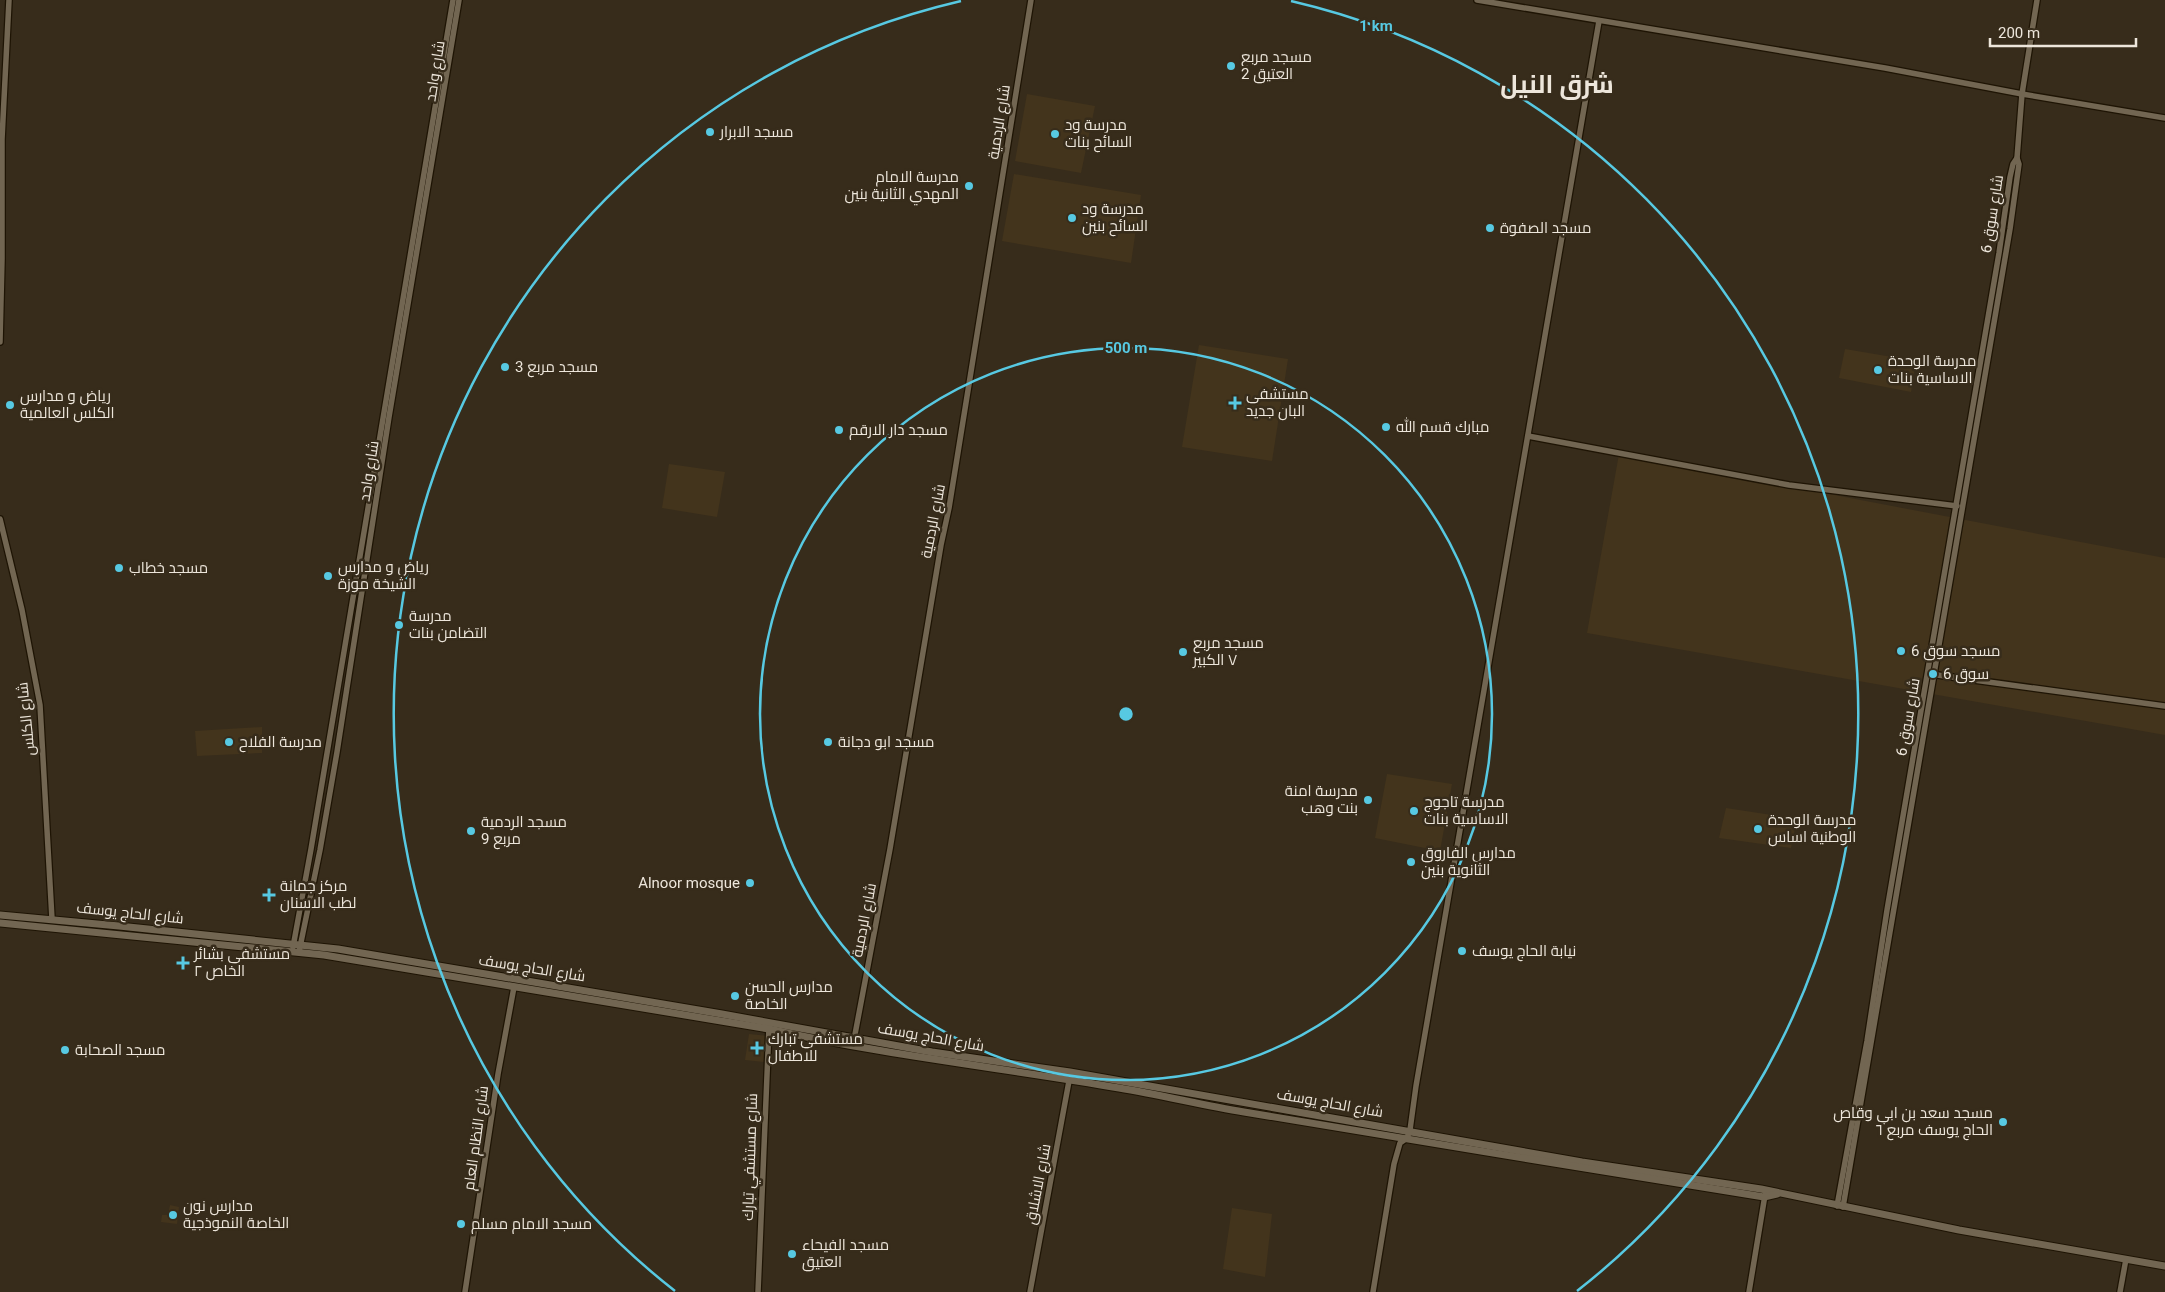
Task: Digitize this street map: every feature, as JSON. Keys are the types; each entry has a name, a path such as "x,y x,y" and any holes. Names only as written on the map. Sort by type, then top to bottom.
{"main road":[{"name":"شارع الحاج يوسف","path":"0,915 296,948 514,987 769,1026"},
{"name":"شارع الحاج يوسف","path":"0,922 296,948 338,949 1148,1093 1241,1112 1765,1194"},
{"name":"شارع الحاج يوسف","path":"854,1041 1070,1072 1410,1130 1441,1138 1765,1194"},
{"path":"1765,1194 1782,1193 2039,1245 2165,1266"}],"street":[{"path":"0,342 2,139 9,0"},
{"name":"شارع واحد","path":"296,948 320,850 352,662 454,0"},
{"name":"شارع واحد","path":"440,95 459,0"},
{"name":"شارع الردمية","path":"854,1041 890,850 941,545 949,508 1031,0"},
{"path":"1477,0 1885,68 2022,94 2165,118"},
{"name":"شارع سوق 6","path":"1840,1206 1884,929 2010,229 2019,164 2017,158 2022,94 2038,0"},
{"path":"1373,1292 1394,1164 1400,1143 1407,1138 1410,1130 1599,21"},
{"name":"شارع واحد","path":"296,948 342,661 409,286"},
{"path":"1528,436 1789,485 1959,506"},
{"name":"شارع الكلس","path":"0,519 22,610 40,705 52,920"},
{"path":"342,661 352,662"},
{"path":"1931,674 2165,706"},
{"name":"شارع النظام العام","path":"465,1292 498,1074 514,987"},
{"name":"شارع مستشفي تبارك","path":"758,1292 769,1026"},
{"name":"شارع الاشلاق","path":"1030,1292 1069,1080"},
{"path":"1749,1292 1765,1194"},
{"path":"2120,1292 2126,1259"}],"shaded area":[{"name":"مدرسة ود السائح بنات","path":"1027,94 1095,106 1081,173 1015,161"},
{"name":"مدرسة ود السائح بنين","path":"1014,174 1141,195 1131,263 1002,241"},
{"name":"مستشفى البان جديد","path":"1199,345 1288,359 1272,461 1182,447"},
{"name":"مدرسة الوحدة الاساسية بنات","path":"1845,349 1916,361 1911,392 1839,378"},
{"path":"1619,454 2165,558 2165,735 1587,633"},
{"path":"669,464 725,472 717,517 662,508"},
{"name":"مدرسة الفلاح","path":"262,727 262,753 197,756 195,731"},
{"name":"مدرسة تاجوج الاساسية بنات","path":"1387,774 1452,784 1440,851 1375,838"},
{"name":"مدرسة الوحدة الوطنية اساس","path":"1726,808 1797,819 1791,848 1719,838"},
{"name":"مستشفى تبارك للاطفال","path":"749,1034 768,1036 765,1062 745,1060"},
{"name":"مدارس نون الخاصة النموذجية","path":"170,1205 179,1207 177,1224 161,1222 162,1215 168,1215"},
{"path":"1232,1208 1272,1214 1265,1277 1223,1269"}],"place":[{"name":"مسجد مربع 2 العتيق","path":"1231,66"},
{"name":"مسجد الابرار","path":"710,132"},
{"name":"مدرسة ود السائح بنات","path":"1055,134"},
{"name":"مدرسة الامام المهدي الثانية بنين","path":"969,186"},
{"name":"مدرسة ود السائح بنين","path":"1072,218"},
{"name":"مسجد الصفوة","path":"1490,228"},
{"name":"مسجد مربع 3","path":"505,367"},
{"name":"مدرسة الوحدة الاساسية بنات","path":"1878,370"},
{"name":"مستشفى البان جديد","path":"1235,403"},
{"name":"رياض و مدارس الكلس العالمية","path":"10,405"},
{"name":"مبارك قسم الله","path":"1386,427"},
{"name":"مسجد دار الارقم","path":"839,430"},
{"name":"مسجد خطاب","path":"119,568"},
{"name":"رياض و مدارس الشيخة موزة","path":"328,576"},
{"name":"مدرسة التضامن بنات","path":"399,625"},
{"name":"مسجد سوق 6","path":"1901,651"},
{"name":"مسجد مربع ٧ الكبير","path":"1183,652"},
{"name":"سوق 6","path":"1933,674"},
{"name":"مدرسة الفلاح","path":"229,742"},
{"name":"مسجد ابو دجانة","path":"828,742"},
{"name":"مدرسة امنة بنت وهب","path":"1368,800"},
{"name":"مدرسة تاجوج الاساسية بنات","path":"1414,811"},
{"name":"مدرسة الوحدة الوطنية اساس","path":"1758,829"},
{"name":"مسجد الردمية مربع 9","path":"471,831"},
{"name":"مدارس الفاروق الثانوية بنين","path":"1411,862"},
{"name":"Alnoor mosque","path":"750,883"},
{"name":"مركز جمانة لطب الاسنان","path":"269,895"},
{"name":"نيابة الحاج يوسف","path":"1462,951"},
{"name":"مستشفى بشائر الخاص ٢","path":"183,963"},
{"name":"مدارس الحسن الخاصة","path":"735,996"},
{"name":"مستشفى تبارك للاطفال","path":"757,1048"},
{"name":"مسجد الصحابة","path":"65,1050"},
{"name":"مسجد سعد بن ابي وقاص الحاج يوسف مربع ٦","path":"2003,1122"},
{"name":"مدارس نون الخاصة النموذجية","path":"173,1215"},
{"name":"مسجد الامام مسلم","path":"461,1224"},
{"name":"مسجد الفيحاء العتيق","path":"792,1254"}],"district":[{"name":"شرق النيل","path":"1557,84"}]}
